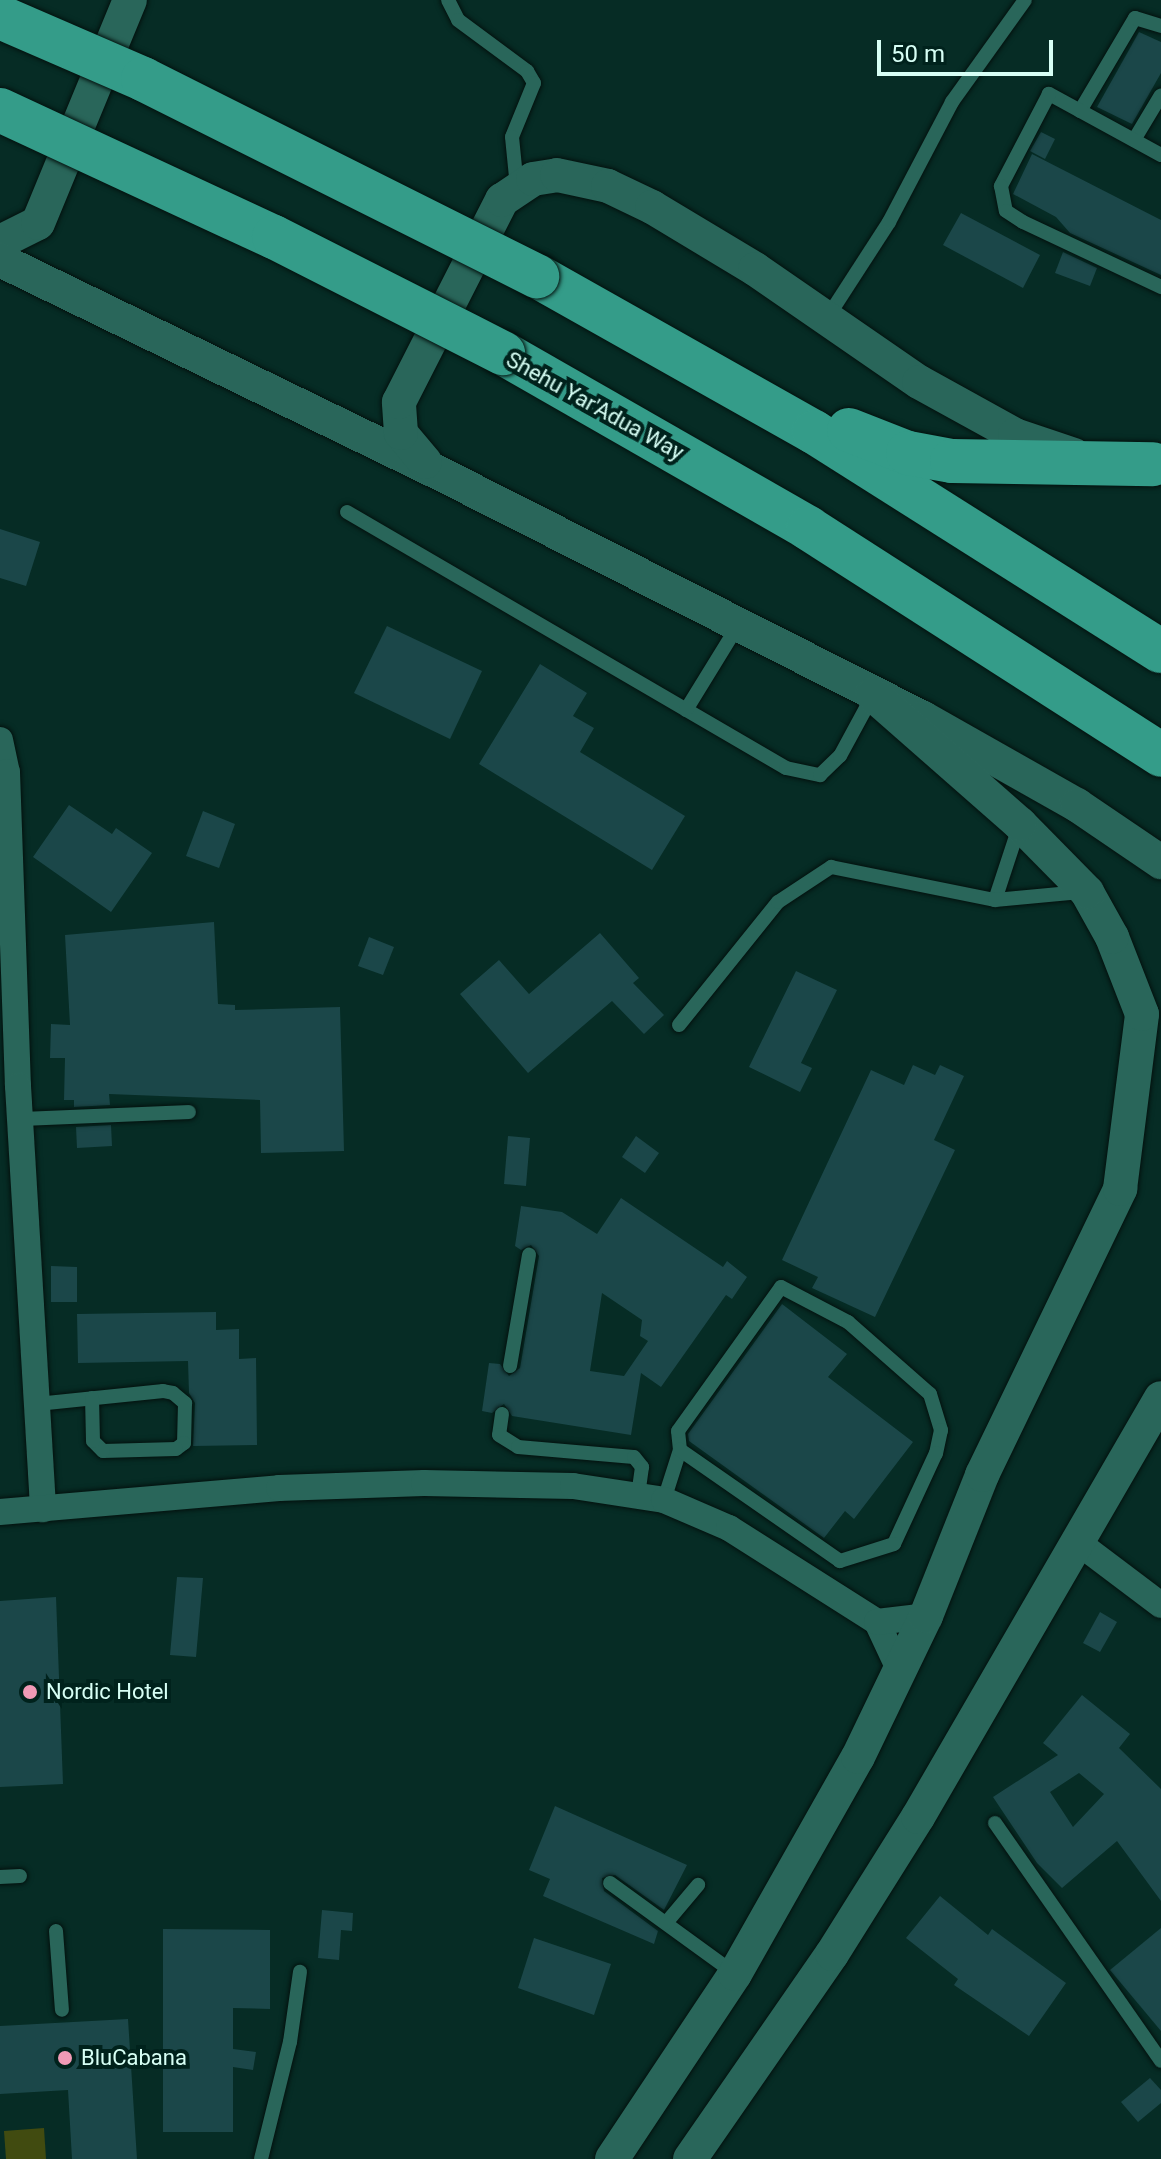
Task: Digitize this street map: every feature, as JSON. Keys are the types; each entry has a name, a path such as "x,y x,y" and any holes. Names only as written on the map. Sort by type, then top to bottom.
{"highway":[{"path":"0,17 143,79 537,276 970,527 1161,651"},
{"name":"Shehu Yar'Adua Way","path":"0,110 274,237 503,353 808,528 1161,755"},
{"path":"657,344 870,441 908,453 1002,465 1157,464"}],"street":[{"path":"0,242 18,237 38,223 130,0"},
{"path":"431,469 401,433 399,402 488,223 517,187 557,175 608,186 699,233 919,382 1015,435 1062,452 1157,464"},
{"path":"0,260 431,469 873,695 1060,795 1161,862"},
{"path":"612,2159 735,1974 858,1757 926,1616 982,1475 1120,1189 1142,1014 1087,892 1025,829 873,695"},
{"path":"0,740 7,772 9,1087 23,1119 43,1509"},
{"path":"1025,829 1060,795"},
{"path":"690,2159 832,1954 1080,1544 1161,1398"},
{"path":"0,1512 279,1488 424,1483 573,1486 651,1498 729,1528 877,1622 900,1671"},
{"path":"1080,1544 1161,1605"},
{"path":"877,1622 926,1616"}],"lane":[{"path":"448,0 458,20 527,71 534,83 512,137 517,187"},
{"path":"827,318 889,222 952,102 1025,0"},
{"path":"1080,111 1135,18 1161,26"},
{"path":"1161,155 1049,94 1009,162 1001,186 1006,211 1161,287"},
{"path":"1134,140 1161,95"},
{"path":"347,512 786,768 820,775 840,756 873,695"},
{"path":"686,710 737,627"},
{"path":"995,900 1025,829"},
{"path":"679,1025 778,902 831,867 995,900 1087,892"},
{"path":"23,1119 189,1112"},
{"path":"510,1366 529,1255"},
{"path":"651,1498 680,1450 678,1431 693,1405 781,1287 848,1322 930,1394 941,1430 936,1453 894,1544 840,1561 680,1450"},
{"path":"37,1404 92,1398 173,1393 185,1403 184,1443 176,1449 103,1451 93,1441 92,1398"},
{"path":"502,1414 499,1435 518,1447 634,1457 642,1467 651,1498"},
{"path":"995,1823 1161,2061"},
{"path":"0,1877 20,1876"},
{"path":"610,1883 735,1974"},
{"path":"666,1923 698,1885"},
{"path":"56,1931 62,2010"},
{"path":"261,2159 290,2042 300,1972"}],"shaded area":[{"path":"44,2128 46,2159 6,2159 4,2131"}],"building":[{"path":"1139,32 1161,42 1161,73 1132,124 1097,107"},
{"path":"1041,132 1055,139 1045,159 1030,151"},
{"path":"1032,154 1161,220 1161,275 1070,233 1056,217 1013,194"},
{"path":"961,213 1040,255 1023,288 943,245"},
{"path":"1063,252 1097,268 1090,286 1055,273"},
{"path":"0,529 40,542 26,586 0,578"},
{"path":"387,626 482,671 450,739 354,693"},
{"path":"540,664 587,693 573,716 594,728 580,752 685,816 652,870 479,764"},
{"path":"69,805 112,834 116,828 152,853 111,912 33,857"},
{"path":"203,811 235,824 219,868 186,856"},
{"path":"214,922 218,1004 235,1005 235,1010 340,1007 344,1151 261,1153 260,1100 109,1094 110,1105 74,1107 74,1100 64,1100 65,1058 50,1058 51,1024 70,1025 65,935"},
{"path":"600,933 639,978 633,983 664,1015 644,1034 612,1001 528,1073 460,994 499,960 529,994"},
{"path":"369,937 394,947 383,975 358,966"},
{"path":"796,971 837,990 801,1063 812,1068 800,1092 749,1067"},
{"path":"913,1065 935,1075 940,1065 964,1076 934,1140 955,1150 875,1317 812,1288 818,1277 782,1260 871,1070 904,1085"},
{"path":"111,1125 112,1146 77,1148 76,1127"},
{"path":"508,1136 530,1138 526,1186 504,1184"},
{"path":"636,1136 659,1153 645,1173 622,1157"},
{"path":"621,1198 723,1267 727,1261 747,1277 732,1299 726,1295 661,1387 641,1373 631,1435 512,1416 504,1404 492,1413 482,1411 489,1363 500,1364 509,1376 520,1368 539,1256 531,1245 521,1250 515,1246 521,1206 562,1212 597,1234","holes":["602,1293 642,1320 640,1336 648,1341 624,1376 590,1371"]},
{"path":"51,1266 77,1267 77,1302 51,1302"},
{"path":"782,1304 847,1354 828,1377 913,1442 854,1519 845,1511 824,1538 689,1441 688,1434"},
{"path":"216,1312 216,1330 239,1329 239,1359 256,1358 257,1445 193,1446 195,1403 189,1393 188,1361 78,1363 77,1314"},
{"path":"177,1577 203,1578 196,1657 170,1655"},
{"name":"Nordic Hotel","path":"56,1597 63,1784 0,1787 0,1601"},
{"path":"1100,1612 1117,1622 1100,1652 1083,1643"},
{"path":"1082,1695 1130,1734 1119,1748 1161,1789 1161,1901 1117,1841 1062,1888 1037,1863 993,1797 1058,1755 1043,1743","holes":["1079,1773 1104,1794 1073,1827 1050,1792"]},
{"path":"555,1806 687,1865 664,1910 615,1875 602,1878 604,1891 658,1931 654,1944 543,1896 550,1879 529,1870"},
{"path":"940,1896 988,1935 992,1929 1066,1983 1029,2036 954,1985 958,1979 906,1938"},
{"path":"322,1910 353,1913 352,1931 341,1930 339,1960 318,1958"},
{"path":"1161,1928 1161,2031 1110,1970"},
{"path":"163,1929 270,1930 270,2009 233,2008 233,2049 256,2052 253,2070 233,2067 233,2132 163,2132"},
{"path":"534,1938 611,1964 594,2015 518,1988"},
{"name":"BluCabana","path":"128,2019 137,2159 72,2159 68,2090 0,2094 0,2026"},
{"path":"1150,2078 1161,2090 1161,2103 1138,2122 1121,2102"}],"place":[{"name":"Nordic Hotel","path":"30,1692"},
{"name":"BluCabana","path":"65,2058"}]}
